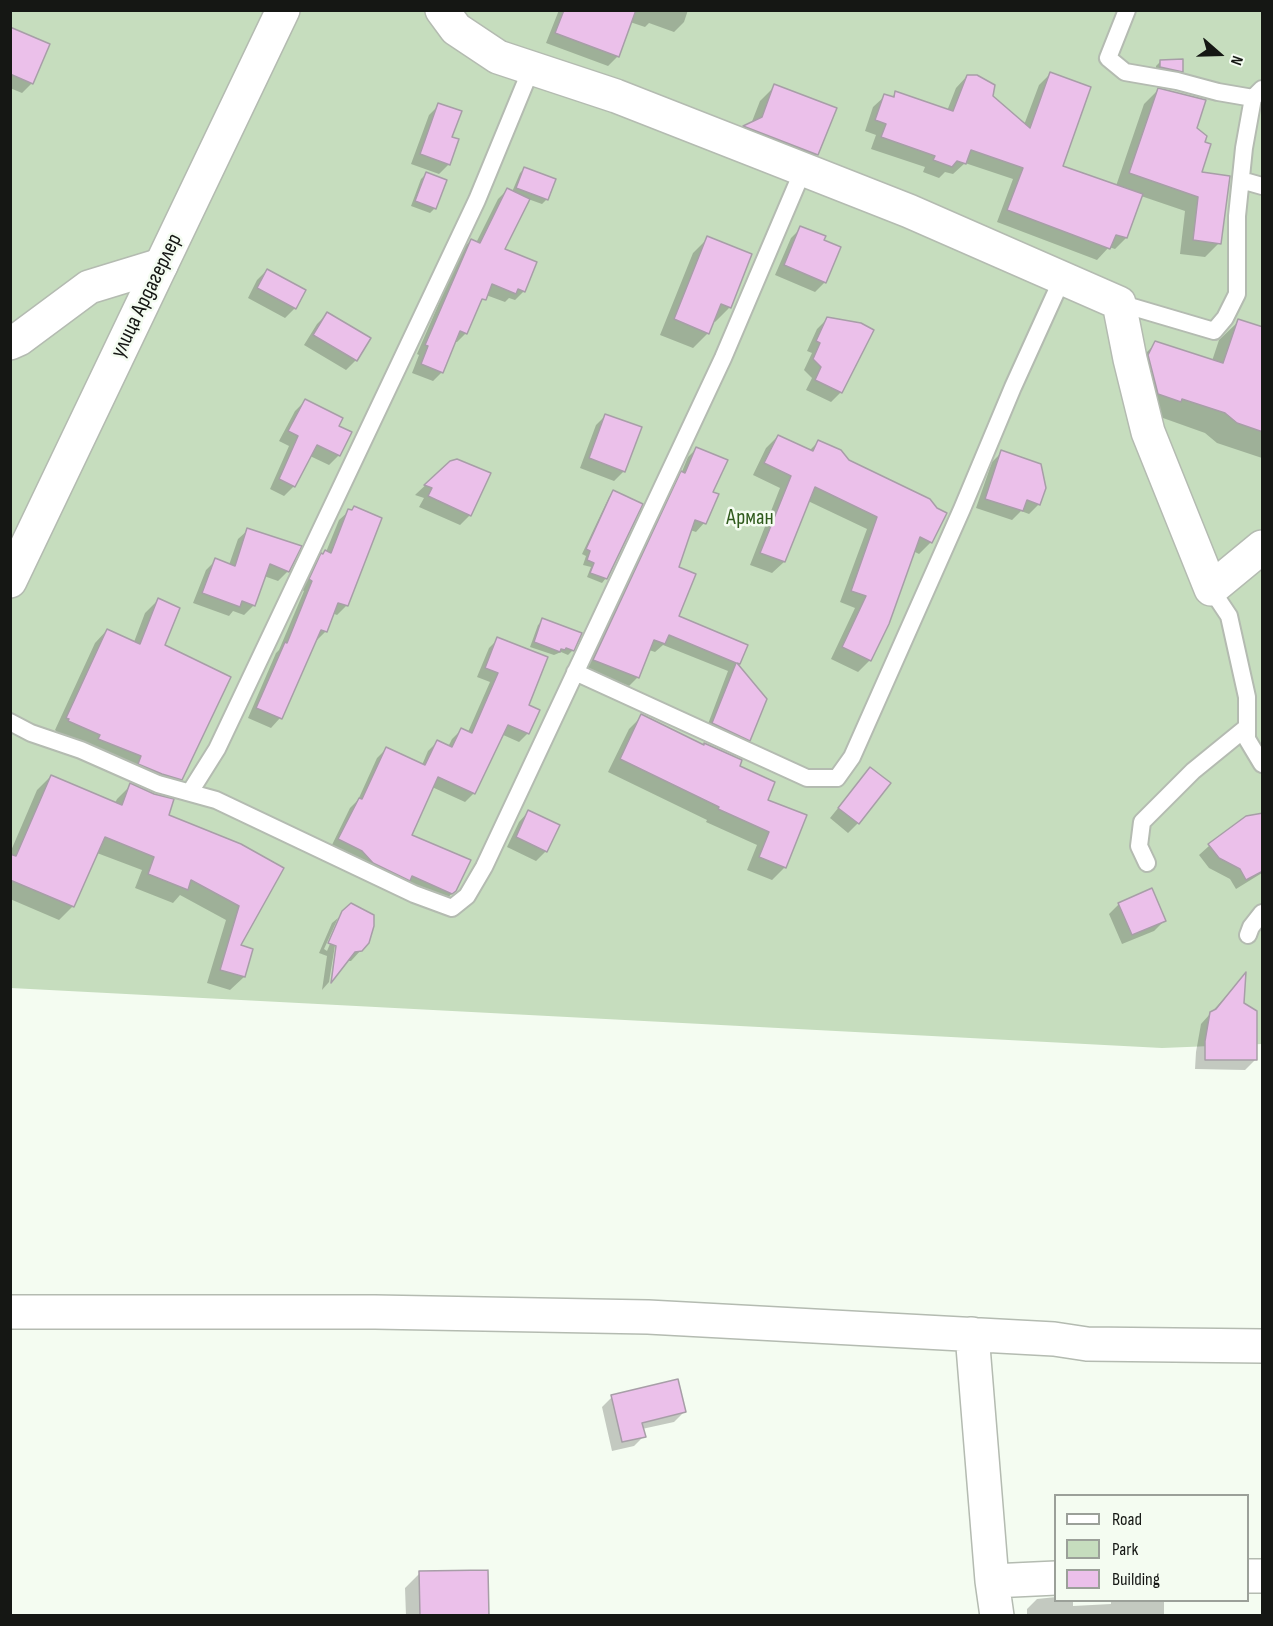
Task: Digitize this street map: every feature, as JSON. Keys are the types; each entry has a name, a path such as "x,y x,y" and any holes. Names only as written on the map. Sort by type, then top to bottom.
{"street":[{"name":"улица Ардагерлер","path":"10,580 283,10"},
{"path":"442,10 456,29 498,57 616,96 909,211 1119,303 1148,432 1211,589 1263,547"},
{"path":"10,343 20,339 88,287 161,265"},
{"path":"10,1312 375,1312 648,1317 1054,1339 1087,1344 1263,1346"},
{"path":"972,1334 992,1581 997,1616"},
{"path":"992,1581 1054,1578"}],"lane":[{"path":"1119,303 1214,331 1226,318 1237,294 1237,216 1244,148 1258,93 1125,72 1108,57 1127,10"},
{"path":"190,792 217,748 404,355 477,200 531,69"},
{"path":"10,722 31,733 81,750 158,784 216,800 414,894 452,908 467,896 484,867 723,358 803,170"},
{"path":"1241,180 1263,186"},
{"path":"575,672 807,778 837,778 852,757 1062,279"},
{"path":"1211,589 1229,616 1247,697 1247,739 1263,764"},
{"path":"1147,863 1139,846 1142,822 1193,771 1247,727"},
{"path":"1248,935 1251,927 1263,913"}],"green space":[{"name":"Арман","path":"10,11 1262,11 1262,1044 1162,1048 11,988"}],"building":[{"path":"564,10 636,10 619,57 555,33"},
{"path":"10,27 50,44 33,84 10,74"},
{"path":"1183,59 1183,72 1160,67 1160,60"},
{"path":"1050,72 1091,87 1063,166 1143,194 1127,238 1116,235 1110,249 1007,210 1023,168 971,150 966,164 957,161 952,167 933,160 935,156 881,137 886,124 875,120 884,94 894,97 895,91 953,111 967,75 977,75 995,85 993,96 1030,128"},
{"path":"774,84 837,108 818,155 743,126 762,117"},
{"path":"1158,88 1206,100 1197,128 1207,136 1205,142 1211,144 1202,172 1230,176 1221,244 1193,240 1198,197 1129,173"},
{"path":"438,103 462,111 452,137 459,139 450,165 420,154"},
{"path":"524,167 556,179 548,200 516,188"},
{"path":"426,172 447,180 436,209 415,201"},
{"path":"507,188 530,199 505,249 537,262 525,292 518,289 516,294 492,284 486,300 482,299 467,334 460,331 443,373 421,364 428,346 425,345 471,239 480,243"},
{"path":"800,226 826,236 824,240 841,247 826,283 784,265"},
{"path":"707,236 752,254 731,308 721,304 709,334 674,319"},
{"path":"267,269 306,290 296,309 257,288"},
{"path":"327,312 371,338 357,361 313,335"},
{"path":"827,317 861,323 874,330 842,393 815,380 821,367 813,359 820,343 816,341"},
{"path":"1238,319 1263,327 1263,432 1237,423 1225,413 1158,394 1148,355 1155,341 1223,363"},
{"path":"305,399 343,418 339,426 352,432 340,456 317,445 295,487 279,479 298,436 288,431"},
{"path":"605,414 642,427 625,472 589,458"},
{"path":"778,435 813,451 818,440 841,450 849,460 930,499 937,508 947,513 932,543 920,537 889,624 871,661 842,647 866,596 851,591 877,517 815,487 785,562 760,553 791,476 764,463"},
{"path":"696,447 728,460 713,492 719,494 706,524 695,520 679,567 696,574 679,616 748,645 740,664 737,663 767,699 750,741 712,723 736,663 669,635 665,644 654,640 639,678 593,660 681,471 685,473"},
{"path":"1001,450 1041,464 1046,488 1040,505 1027,500 1023,511 985,499"},
{"path":"457,459 491,473 471,516 428,496 432,488 424,485 450,461"},
{"path":"613,490 643,504 607,579 590,573 594,563 587,560 590,551 586,549"},
{"path":"354,506 382,518 348,606 338,603 327,632 321,630 282,719 256,708 285,642 287,643 312,581 309,579 321,553 323,554 325,550 331,553 348,509 352,510"},
{"path":"247,528 302,546 289,572 270,564 255,606 242,601 240,607 202,593 215,558 235,566"},
{"path":"158,598 180,608 165,645 231,677 182,780 138,764 141,756 98,739 100,735 66,718 107,629 140,644"},
{"path":"542,618 582,633 574,651 566,648 561,649 560,652 534,642"},
{"path":"497,637 548,657 529,705 540,710 529,734 508,725 475,794 438,777 412,835 471,860 456,891 452,894 412,876 410,881 373,863 362,851 338,839 359,798 362,799 386,747 425,765 437,740 452,747 461,728 472,733 498,673 485,668"},
{"path":"641,714 704,745 704,743 742,760 740,766 775,782 768,800 807,815 786,868 759,857 769,832 620,759"},
{"path":"870,767 891,783 859,824 838,808"},
{"path":"51,775 122,805 130,783 154,794 174,799 169,815 241,844 284,868 241,945 253,949 245,977 220,970 239,906 191,880 188,890 148,874 154,857 105,837 74,907 10,880 10,854 16,856"},
{"path":"528,810 560,825 547,852 516,837"},
{"path":"1263,813 1263,871 1246,880 1240,869 1219,858 1208,844 1246,816"},
{"path":"1152,888 1166,921 1132,935 1118,903"},
{"path":"351,903 374,915 374,926 369,943 362,951 355,952 331,983 336,946 328,943 342,911"},
{"path":"1246,972 1244,1003 1257,1011 1257,1060 1205,1060 1205,1041 1210,1012 1216,1009"},
{"path":"678,1379 686,1412 642,1423 646,1437 622,1442 611,1395"},
{"path":"488,1570 489,1616 420,1616 419,1571"}]}
